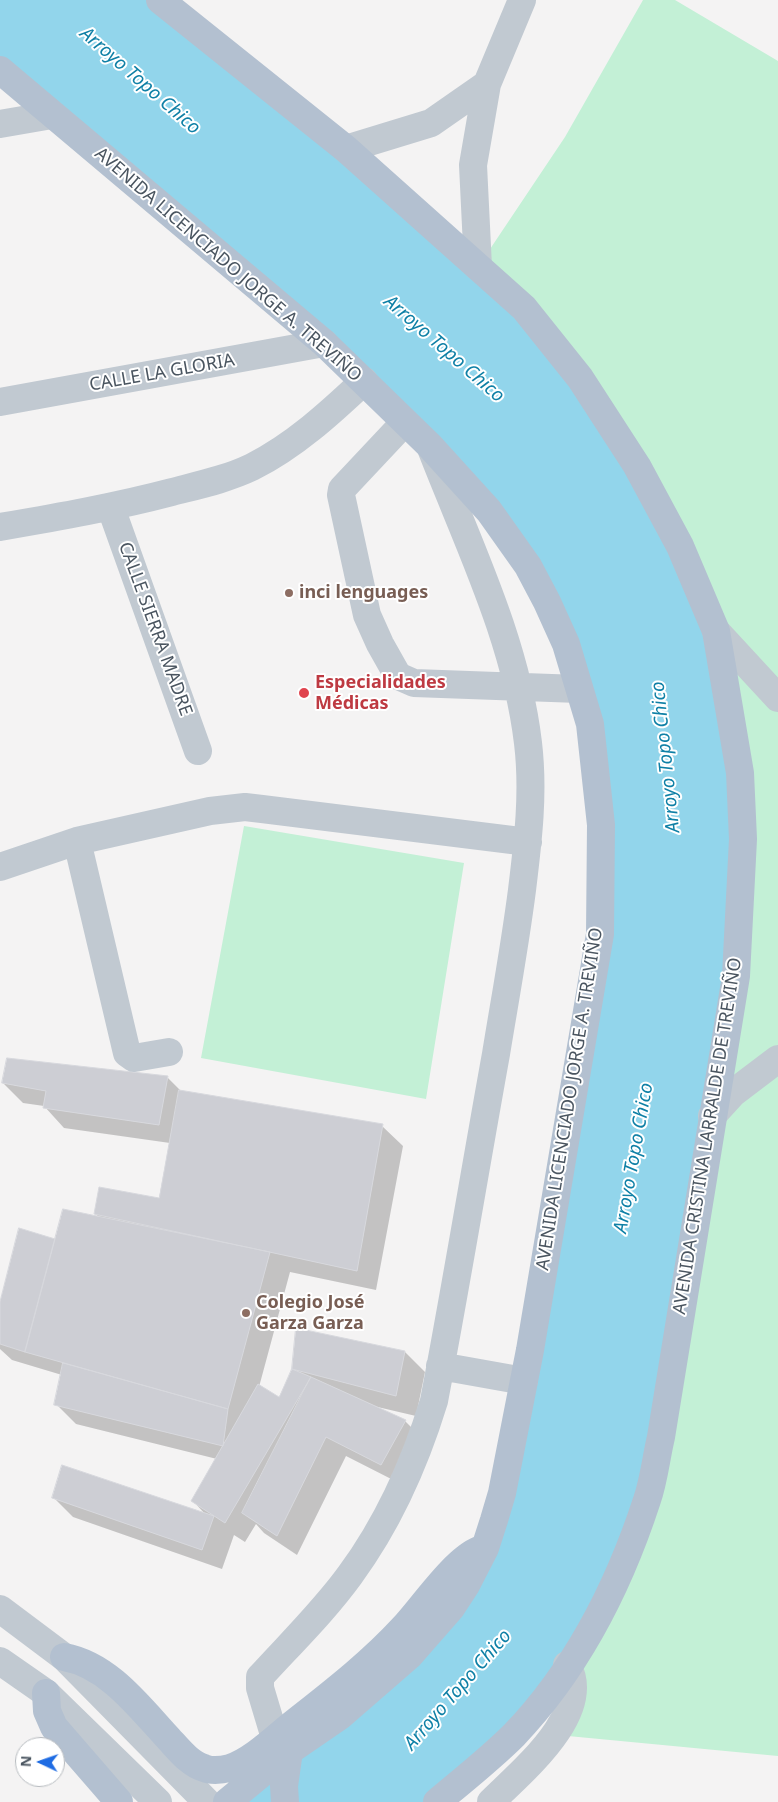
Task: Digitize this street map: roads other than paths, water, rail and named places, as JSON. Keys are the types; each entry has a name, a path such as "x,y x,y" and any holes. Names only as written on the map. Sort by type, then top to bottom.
{"main road":[{"name":"AVENIDA CRISTINA LARRALDE DE TREVIÑO","path":"160,0 346,149 524,308 585,386 637,466 680,546 716,631 740,774 743,839 736,976 660,1437 648,1498 606,1604 588,1636 538,1708 500,1748 437,1802"},
{"name":"AVENIDA LICENCIADO JORGE A. TREVIÑO","path":"0,70 324,344 429,445 489,511 528,566 548,602 566,644 590,724 601,825 600,934 524,1381 502,1493 485,1548 466,1585 451,1608 409,1656 340,1716 282,1745 227,1802"},
{"path":"64,1656 90,1667 119,1686 183,1754 205,1769 230,1768 282,1745 337,1689 395,1637 453,1570 468,1556 485,1548"},
{"path":"46,1693 47,1711 54,1727 119,1802"},
{"path":"282,1745 285,1802"}],"street":[{"path":"478,267 473,165 487,84 522,0"},
{"path":"346,149 432,123 487,84"},
{"path":"0,124 52,114"},
{"name":"CALLE LA GLORIA","path":"0,402 324,344"},
{"path":"0,528 111,508 222,479 253,467 306,432 364,381"},
{"path":"404,422 341,491 367,615 398,676 414,683 580,689"},
{"path":"282,1745 260,1688 260,1677 349,1576 371,1545 404,1483 420,1445 434,1401 514,951 528,842 531,769 528,740 517,687 503,636 477,561 429,445"},
{"name":"CALLE SIERRA MADRE","path":"111,508 198,751"},
{"path":"716,631 778,698"},
{"path":"0,867 77,841 210,811 245,807 528,842"},
{"path":"77,841 127,1053 134,1058 169,1052"},
{"path":"712,1116 752,1077 778,1059"},
{"path":"440,1366 524,1381"},
{"path":"0,1609 64,1656 207,1802"},
{"path":"0,1661 46,1693 158,1802"},
{"path":"491,1802 533,1761 571,1709 574,1676 567,1665"}],"water":[{"name":"Arroyo Topo Chico","path":"0,0 160,0 346,149 580,378 716,631 743,839 648,1498 567,1665 437,1802 233,1802 485,1548 600,934 601,825 566,644 429,445 0,70"}],"place":[{"name":"inci lenguages","path":"289,593"},
{"name":"Especialidades Médicas","path":"304,693"},
{"name":"Colegio José Garza Garza","path":"246,1313"}]}
